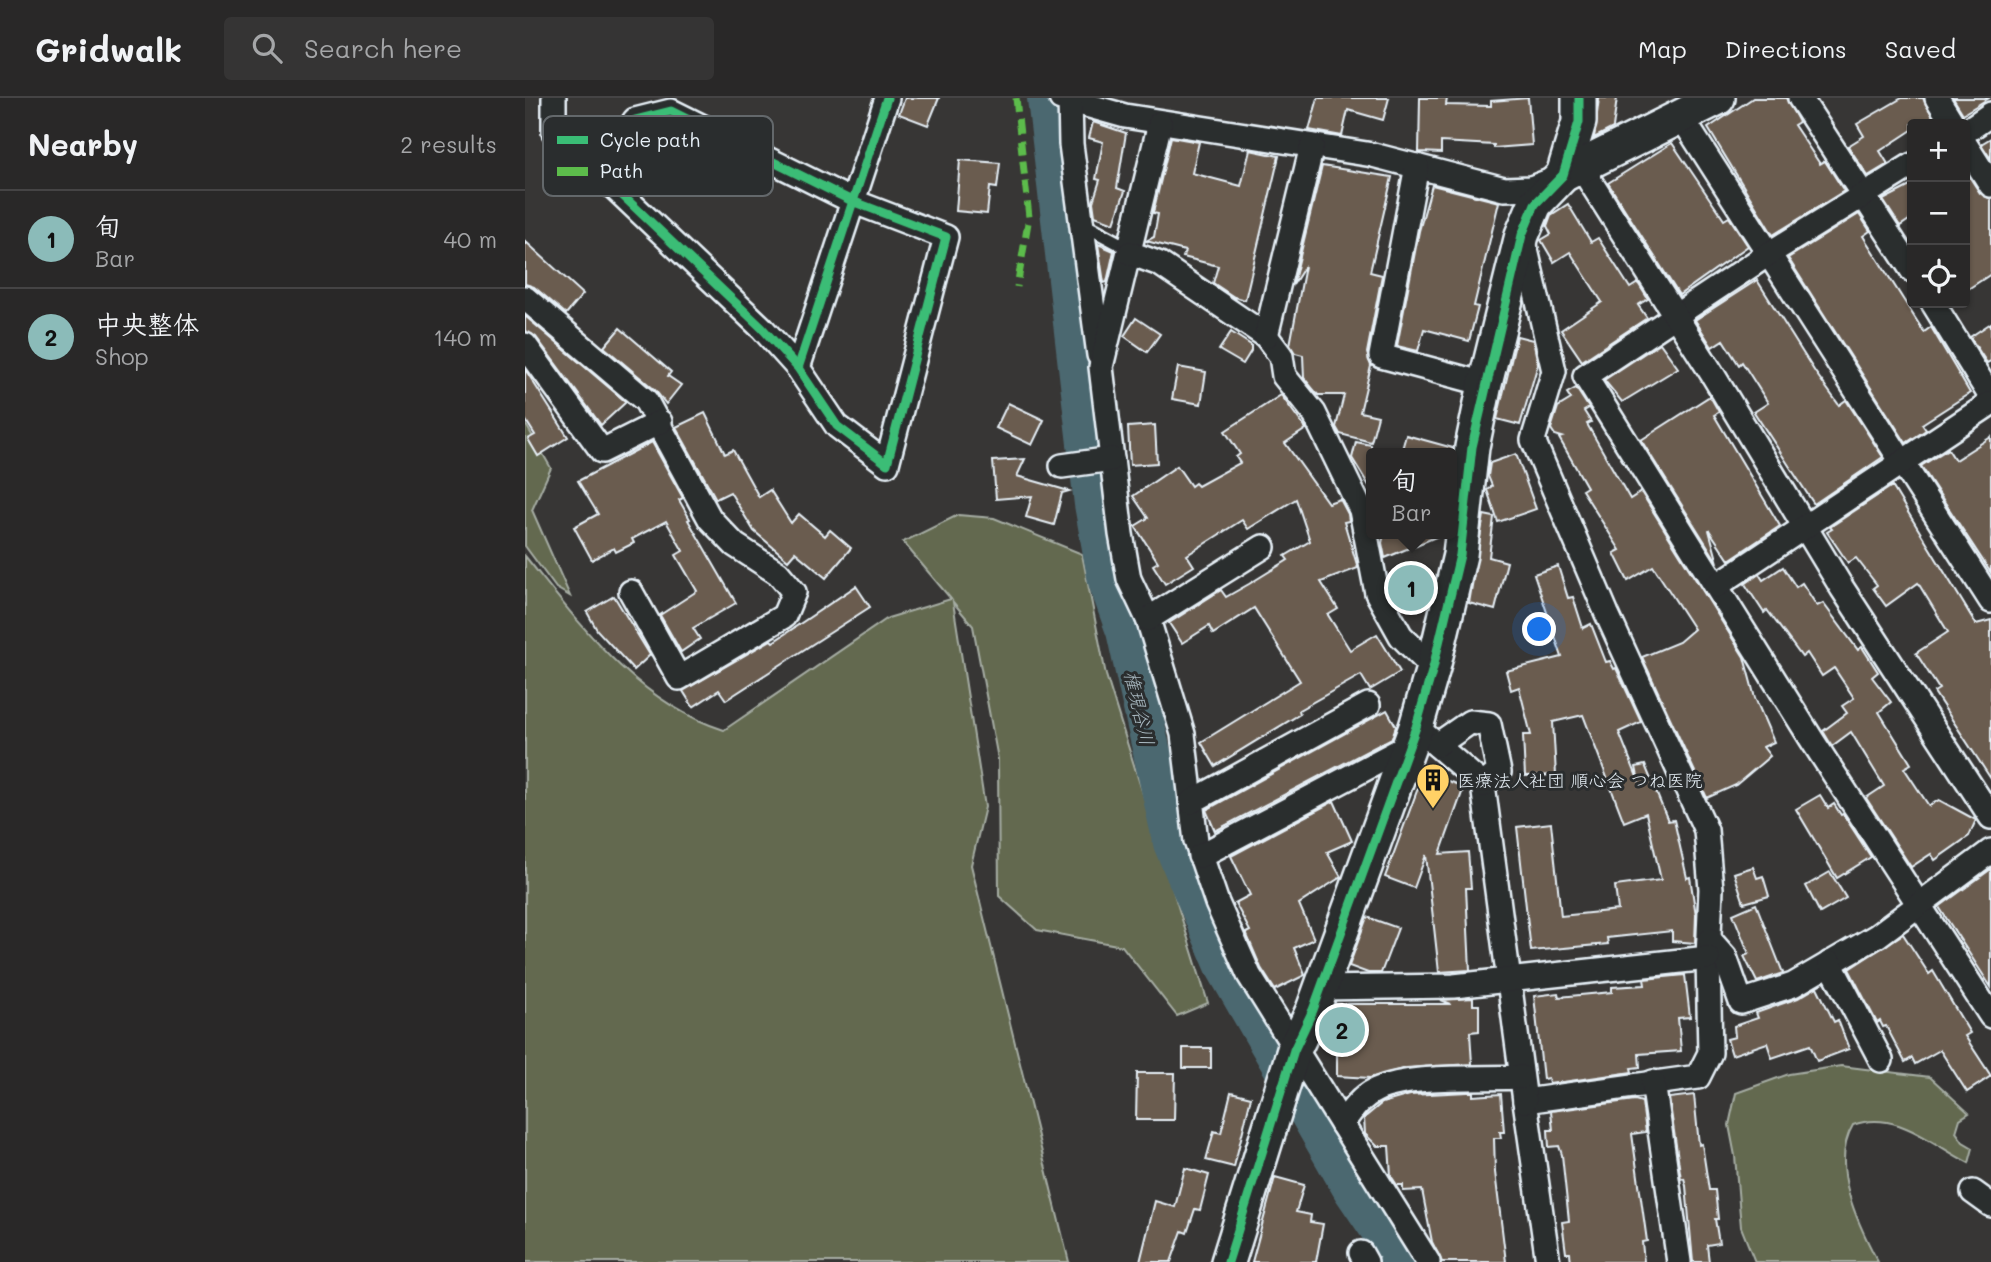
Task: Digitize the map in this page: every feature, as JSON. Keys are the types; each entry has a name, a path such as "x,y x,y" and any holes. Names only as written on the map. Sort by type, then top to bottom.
{"street":[{"path":"554,98 554,116"},
{"path":"798,368 887,98"},
{"path":"1228,1262 1294,1050 1313,1010 1420,739 1459,555 1472,447 1485,384 1523,235 1535,204 1572,171 1579,122 1579,98"},
{"path":"1800,98 1907,262"},
{"path":"1937,98 1950,119"},
{"path":"1427,1262 1249,975 1200,856 1183,734 1149,619 1129,579 1080,223 1067,99 1160,123 1373,155 1504,189 1531,188 1572,171 1705,104 1770,253 1991,601"},
{"path":"651,116 671,111 681,116"},
{"path":"1970,129 1991,114"},
{"path":"1101,367 1160,123"},
{"path":"1266,336 1312,146"},
{"path":"1970,152 1991,186"},
{"path":"623,196 762,328 798,368 837,426 887,464 946,237 852,201 773,162"},
{"path":"1417,166 1381,356 1485,384"},
{"path":"1907,168 1770,253 1585,376 1991,1016"},
{"path":"1572,171 1676,318 1842,589 1991,817"},
{"path":"1523,235 1554,371 1533,440 1607,614 1706,830 1711,889 1710,1053 1697,1077 1525,1101"},
{"path":"1130,253 1160,264 1266,336 1281,356 1284,376 1314,413 1361,510 1366,536"},
{"path":"525,298 646,401 660,422 710,519 735,545 778,573 794,592 784,616 679,678 631,592"},
{"path":"1936,308 1991,397"},
{"path":"525,345 602,451 660,422"},
{"path":"1716,586 1991,403"},
{"path":"1062,466 1112,458"},
{"path":"1367,539 1377,593 1401,636 1433,668"},
{"path":"1149,619 1263,548"},
{"path":"1191,802 1368,705"},
{"path":"1200,856 1420,739 1470,722 1489,724 1499,772 1483,785"},
{"path":"1420,739 1483,785 1521,1077 1549,1262"},
{"path":"1320,988 1454,986 1709,949 1725,957 1741,1002 1793,985 1877,936 1991,851"},
{"path":"1829,963 1881,1060"},
{"path":"1342,1124 1352,1108 1374,1091 1398,1082 1521,1077"},
{"path":"1653,1082 1679,1262"}],"lane":[{"path":"1080,223 1122,245 1130,253"}],"green space":[{"path":"525,423 551,468 532,510 570,596 556,588 525,546"},
{"path":"958,515 994,518 1082,554 1106,675 1208,1003 1177,1016 1122,946 1037,930 999,896 998,759 973,626 953,602 985,807 971,865 1069,1262 525,1262 525,556 589,634 637,681 692,717 724,730 888,618 951,599 903,542"},
{"path":"1841,1066 1930,1077 1969,1113 1960,1119 1956,1132 1963,1142 1973,1148 1969,1163 1899,1125 1869,1121 1853,1125 1846,1141 1845,1176 1855,1212 1878,1262 1755,1262 1741,1227 1735,1156 1729,1125 1736,1093 1789,1074"}],"building":[{"path":"905,98 939,98 928,125 899,114"},
{"path":"1318,98 1389,98 1383,120 1348,110 1342,136 1309,130"},
{"path":"1420,98 1447,98 1446,105 1491,106 1491,101 1528,98 1532,145 1494,148 1494,145 1441,142 1441,153 1419,152"},
{"path":"1599,98 1617,98 1613,128 1594,138"},
{"path":"1753,98 1786,98 1799,122 1794,125 1820,164 1825,161 1844,191 1773,235 1708,128"},
{"path":"1902,98 1923,98 1934,119 1907,119 1907,133 1880,151 1888,164 1868,176 1848,146 1864,136 1857,124"},
{"path":"1953,98 1989,98 1963,114"},
{"path":"1093,122 1126,133 1117,188 1125,191 1114,223 1095,216 1093,202 1100,180 1096,179 1103,142 1089,138"},
{"path":"1171,137 1199,142 1192,173 1241,186 1250,150 1279,156 1245,300 1234,297 1213,283 1218,266 1183,257 1185,251 1146,241 1154,237 1158,214 1153,213"},
{"path":"1991,138 1991,159 1981,144"},
{"path":"1672,143 1724,220 1729,217 1748,246 1679,295 1608,183"},
{"path":"960,160 1000,163 997,188 990,187 987,214 956,211"},
{"path":"1322,166 1392,177 1370,272 1382,275 1367,353 1371,366 1360,412 1378,416 1371,442 1340,434 1336,427 1344,395 1318,395 1304,378 1303,355 1295,353 1290,345 1305,266 1293,285"},
{"path":"1970,178 1980,193 1991,199 1991,274 1970,288"},
{"path":"1432,185 1499,202 1474,306 1478,307 1469,341 1424,329 1418,351 1397,346 1419,231"},
{"path":"1907,188 1907,221 1900,226 1883,200"},
{"path":"1568,204 1591,242 1598,238 1630,288 1638,283 1648,299 1638,305 1647,318 1582,361 1561,330 1602,302 1570,252 1554,262 1541,240 1551,234 1547,226 1551,215"},
{"path":"1859,214 1870,231 1863,236 1907,308 1924,332 1931,327 1970,393 1922,424 1926,430 1906,443 1788,258"},
{"path":"525,241 583,294 566,314 534,287 525,284"},
{"path":"1098,244 1114,251 1107,282 1104,283"},
{"path":"1757,280 1815,372 1839,405 1846,400 1883,457 1814,504 1754,412 1768,403 1742,362 1739,365 1723,340 1712,347 1695,320"},
{"path":"525,316 626,402 601,425 536,337 525,331"},
{"path":"1136,318 1160,334 1147,352 1124,336"},
{"path":"1991,323 1991,361 1987,363 1970,337"},
{"path":"620,328 671,372 668,376 681,385 666,404 655,390 604,347"},
{"path":"1231,332 1251,345 1251,351 1243,364 1219,350"},
{"path":"1517,336 1533,340 1538,364 1520,425 1497,419"},
{"path":"1660,343 1678,368 1622,402 1604,380"},
{"path":"1178,367 1206,372 1201,404 1172,399"},
{"path":"525,369 568,437 538,456 528,439 535,435 525,419"},
{"path":"1576,388 1589,408 1584,411 1591,422 1587,424 1630,499 1641,492 1744,657 1755,698 1774,742 1763,747 1770,756 1736,785 1707,798 1642,657 1679,642 1694,629 1653,566 1628,581 1614,553 1620,550 1582,490 1587,487 1559,438 1562,437 1555,435 1551,429 1558,407 1571,399 1567,393"},
{"path":"1281,395 1306,429 1285,443 1328,503 1340,499 1348,514 1349,521 1344,522 1358,568 1321,582 1338,609 1328,615 1350,650 1377,634 1400,672 1370,690 1361,675 1299,710 1300,714 1215,766 1201,742 1300,681 1254,608 1213,634 1209,626 1182,643 1169,623 1221,590 1226,597 1249,584 1288,560 1285,556 1310,541 1296,499 1248,529 1242,520 1187,555 1194,566 1165,584 1153,565 1158,562 1135,526 1148,518 1133,496 1177,466 1191,486 1195,483 1198,486 1240,463 1236,457 1240,454 1225,431"},
{"path":"1710,396 1719,412 1714,415 1780,526 1729,560 1709,530 1718,563 1641,440"},
{"path":"1008,403 1044,420 1032,445 996,428"},
{"path":"705,413 725,454 733,450 759,497 770,490 791,523 799,514 825,536 830,530 851,548 826,578 795,552 788,560 754,531 730,492 716,499 676,427"},
{"path":"1155,425 1157,463 1130,465 1128,427"},
{"path":"1406,435 1453,448 1402,448"},
{"path":"1991,437 1991,573 1921,466 1948,449 1955,460"},
{"path":"652,442 683,498 679,500 690,519 688,520 736,603 693,628 700,639 681,652 660,615 697,591 676,555 683,551 666,521 632,539 634,543 616,552 614,548 592,560 574,527 598,514 578,481"},
{"path":"1356,442 1371,445 1371,448 1366,448 1366,481 1352,458"},
{"path":"1516,454 1536,509 1498,522 1487,490 1492,486 1488,476 1490,463"},
{"path":"1025,459 1017,476 1069,491 1062,493 1054,525 1026,517 1032,496 996,499 993,461"},
{"path":"1892,486 1976,624 1991,620 1991,779 1934,692 1939,689 1916,653 1948,632 1918,583 1886,606 1873,588 1877,585 1856,558 1848,563 1827,532 1832,529 1830,527"},
{"path":"1484,515 1494,517 1489,557 1507,562 1495,610 1469,603"},
{"path":"1383,539 1431,539 1385,558"},
{"path":"1558,566 1568,598 1573,597 1583,628 1591,624 1606,662 1610,661 1614,669 1616,668 1641,722 1619,732 1639,782 1636,767 1645,765 1668,821 1674,820 1687,878 1690,877 1696,915 1695,943 1672,941 1672,931 1607,938 1608,944 1531,951 1517,827 1551,823 1561,916 1618,910 1615,886 1661,880 1646,813 1624,822 1583,715 1553,722 1556,775 1525,776 1523,735 1531,735 1519,687 1511,690 1506,671 1562,657 1534,574"},
{"path":"1783,567 1796,587 1802,583 1817,606 1823,603 1858,650 1862,647 1878,672 1872,677 1891,702 1879,712 1911,764 1904,768 1929,806 1939,800 1976,820 1969,836 1935,860 1931,854 1911,867 1866,798 1884,786 1851,732 1832,746 1823,731 1847,713 1842,706 1854,698 1834,668 1822,676 1807,653 1802,657 1767,610 1764,613 1745,584 1759,574 1763,580"},
{"path":"1395,572 1433,581 1427,604 1395,596 1391,589"},
{"path":"856,586 870,607 726,700 719,690 693,707 683,691 771,640 773,642"},
{"path":"614,596 650,655 634,670 597,630 587,612"},
{"path":"1387,710 1396,726 1392,738 1215,831 1206,810"},
{"path":"1424,772 1464,787 1440,854 1468,852 1471,888 1466,888 1470,970 1439,972 1426,855 1414,888 1385,877"},
{"path":"1820,795 1828,808 1834,804 1841,815 1843,814 1871,857 1837,878 1796,809"},
{"path":"1334,801 1352,841 1327,852 1341,877 1299,904 1314,939 1294,948 1305,975 1275,990 1261,968 1246,933 1250,931 1235,903 1250,895 1231,856"},
{"path":"1753,867 1757,878 1763,876 1769,896 1744,903 1734,873"},
{"path":"1991,869 1991,987 1939,907"},
{"path":"1830,872 1846,898 1820,913 1806,886"},
{"path":"1756,904 1783,973 1757,982 1744,956 1749,954 1733,914"},
{"path":"1367,917 1398,928 1381,973 1368,973 1349,966"},
{"path":"1903,934 1929,974 1933,971 1970,1033 1965,1036 1991,1076 1967,1092 1940,1050 1915,1064 1912,1058 1905,1062 1886,1026 1883,1027 1880,1021 1877,1023 1849,969"},
{"path":"1685,975 1690,1017 1678,1018 1681,1051 1639,1054 1640,1067 1631,1068 1632,1072 1549,1084 1548,1078 1543,1079 1534,996 1558,993 1559,997 1612,992 1612,987 1645,985 1644,979"},
{"path":"1817,987 1834,1022 1838,1020 1849,1049 1817,1061 1810,1045 1772,1058 1767,1043 1732,1055 1727,1039 1735,1037 1734,1026 1758,1018 1756,1013 1798,998"},
{"path":"1473,998 1473,1005 1479,1005 1479,1031 1470,1032 1472,1064 1406,1068 1370,1078 1337,1076 1337,1039 1322,1039 1330,1020 1335,1020 1336,1004 1451,1004 1441,1000"},
{"path":"1183,1048 1211,1048 1211,1068 1183,1068"},
{"path":"1137,1073 1175,1073 1174,1120 1136,1120"},
{"path":"1231,1092 1251,1097 1234,1167 1206,1160 1214,1131 1221,1133"},
{"path":"1473,1092 1473,1096 1501,1094 1504,1132 1500,1132 1501,1138 1494,1138 1495,1172 1506,1262 1442,1262 1432,1242 1422,1190 1403,1191 1403,1185 1397,1185 1391,1176 1389,1146 1377,1146 1365,1134 1364,1118 1382,1103 1410,1095"},
{"path":"1694,1095 1699,1145 1702,1144 1709,1190 1715,1190 1718,1219 1715,1219 1719,1243 1707,1245 1709,1262 1693,1262 1686,1186 1684,1178 1681,1179 1669,1098"},
{"path":"1635,1100 1642,1102 1646,1132 1632,1134 1647,1241 1642,1242 1644,1262 1571,1262 1570,1253 1566,1253 1562,1222 1569,1221 1562,1155 1559,1146 1549,1147 1548,1130 1553,1130 1551,1111"},
{"path":"1185,1168 1209,1175 1200,1210 1195,1209 1187,1233 1182,1231 1171,1262 1140,1262 1155,1201 1175,1207"},
{"path":"1275,1177 1304,1185 1296,1212 1311,1215 1310,1222 1323,1224 1316,1262 1252,1262"}],"waterway":[{"name":"権現谷川","path":"1046,98 1093,504 1107,581 1125,631 1172,843 1225,968 1351,1188 1401,1262"}],"marked path":[{"path":"1016,98 1029,217 1017,287"}],"cycle path":[{"path":"853,201 887,98"},
{"path":"1228,1262 1294,1050 1313,1010 1416,727 1460,555 1472,447 1522,235 1535,204 1563,175 1579,122 1579,98"},
{"path":"651,116 671,111 681,116"},
{"path":"773,162 853,201"},
{"path":"623,196 762,328 798,368"},
{"path":"798,368 837,426 887,464 946,237 853,201"},
{"path":"798,368 853,201"}],"place":[{"name":"旬","path":"1411,588"},
{"name":"医療法人社団 順心会 つね医院","path":"1433,810"},
{"name":"中央整体","path":"1342,1030"}]}
